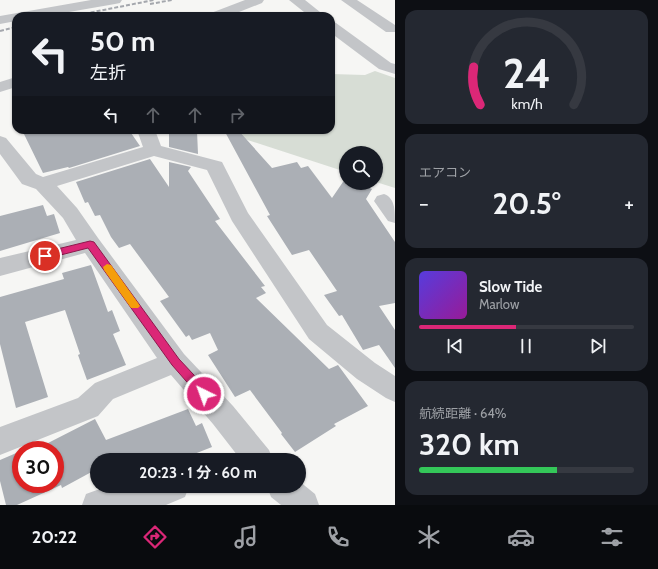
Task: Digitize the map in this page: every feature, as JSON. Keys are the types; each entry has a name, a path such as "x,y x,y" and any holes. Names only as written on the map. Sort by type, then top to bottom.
{"street":[{"path":"24,0 39,12 87,2 115,0"},
{"path":"226,12 257,0"},
{"path":"296,0 312,12"},
{"path":"348,0 393,29"},
{"path":"0,20 12,18"},
{"path":"335,29 385,66 395,69"},
{"path":"376,33 393,29"},
{"path":"0,87 12,83"},
{"path":"44,184 150,140 215,166 239,216 318,332 366,371 395,390"},
{"path":"0,142 29,179 44,184 70,213 90,244 175,362 223,415 247,453"},
{"path":"0,267 90,244"},
{"path":"0,441 88,407 104,391 175,362"},
{"path":"97,505 143,500 158,493"},
{"path":"290,493 304,505"}],"shaded area":[{"path":"375,71 395,78 395,188 383,184 383,146 339,146 339,170 229,134 335,134 335,74 365,75"}],"building":[{"path":"24,134 132,134 140,146 69,168 43,173"},
{"path":"169,134 197,134 198,154 169,147"},
{"path":"226,134 242,134 272,168 297,162 301,168 308,166 332,198 339,188 339,190 371,190 366,199 395,242 395,303 379,306 395,330 395,368 379,345 363,350 342,315 339,316 324,295 337,291 309,250 292,255 267,216 270,215"},
{"path":"150,159 169,187 169,162 191,167 188,171 220,219 215,221 265,286 261,287 266,293 256,298 329,369 338,365 368,406 334,424 336,426 295,452 250,390 235,397 208,355 218,350 210,333 192,340 189,335 186,337 160,301 169,297 130,244 119,248 111,237 100,215 95,216 88,202 85,203 76,182"},
{"path":"43,205 47,216 54,214 60,233 0,251 0,216"},
{"path":"91,265 108,312 112,310 120,331 113,334 126,365 87,380 65,310 25,322 48,397 16,408 0,344 0,297 64,279 62,273"},
{"path":"188,409 196,426 202,423 212,447 197,453 90,453 90,473 64,487 64,441 52,441 95,419 106,440"},
{"path":"12,455 12,493 43,493 17,505 6,505 0,481 0,460"}],"railway":[{"path":"93,12 154,0"},
{"path":"150,4 172,0"},
{"path":"0,31 12,28"}],"slow traffic":[{"path":"107,267 135,306"}],"route":[{"path":"45,256 90,244 175,362 204,394"}]}
